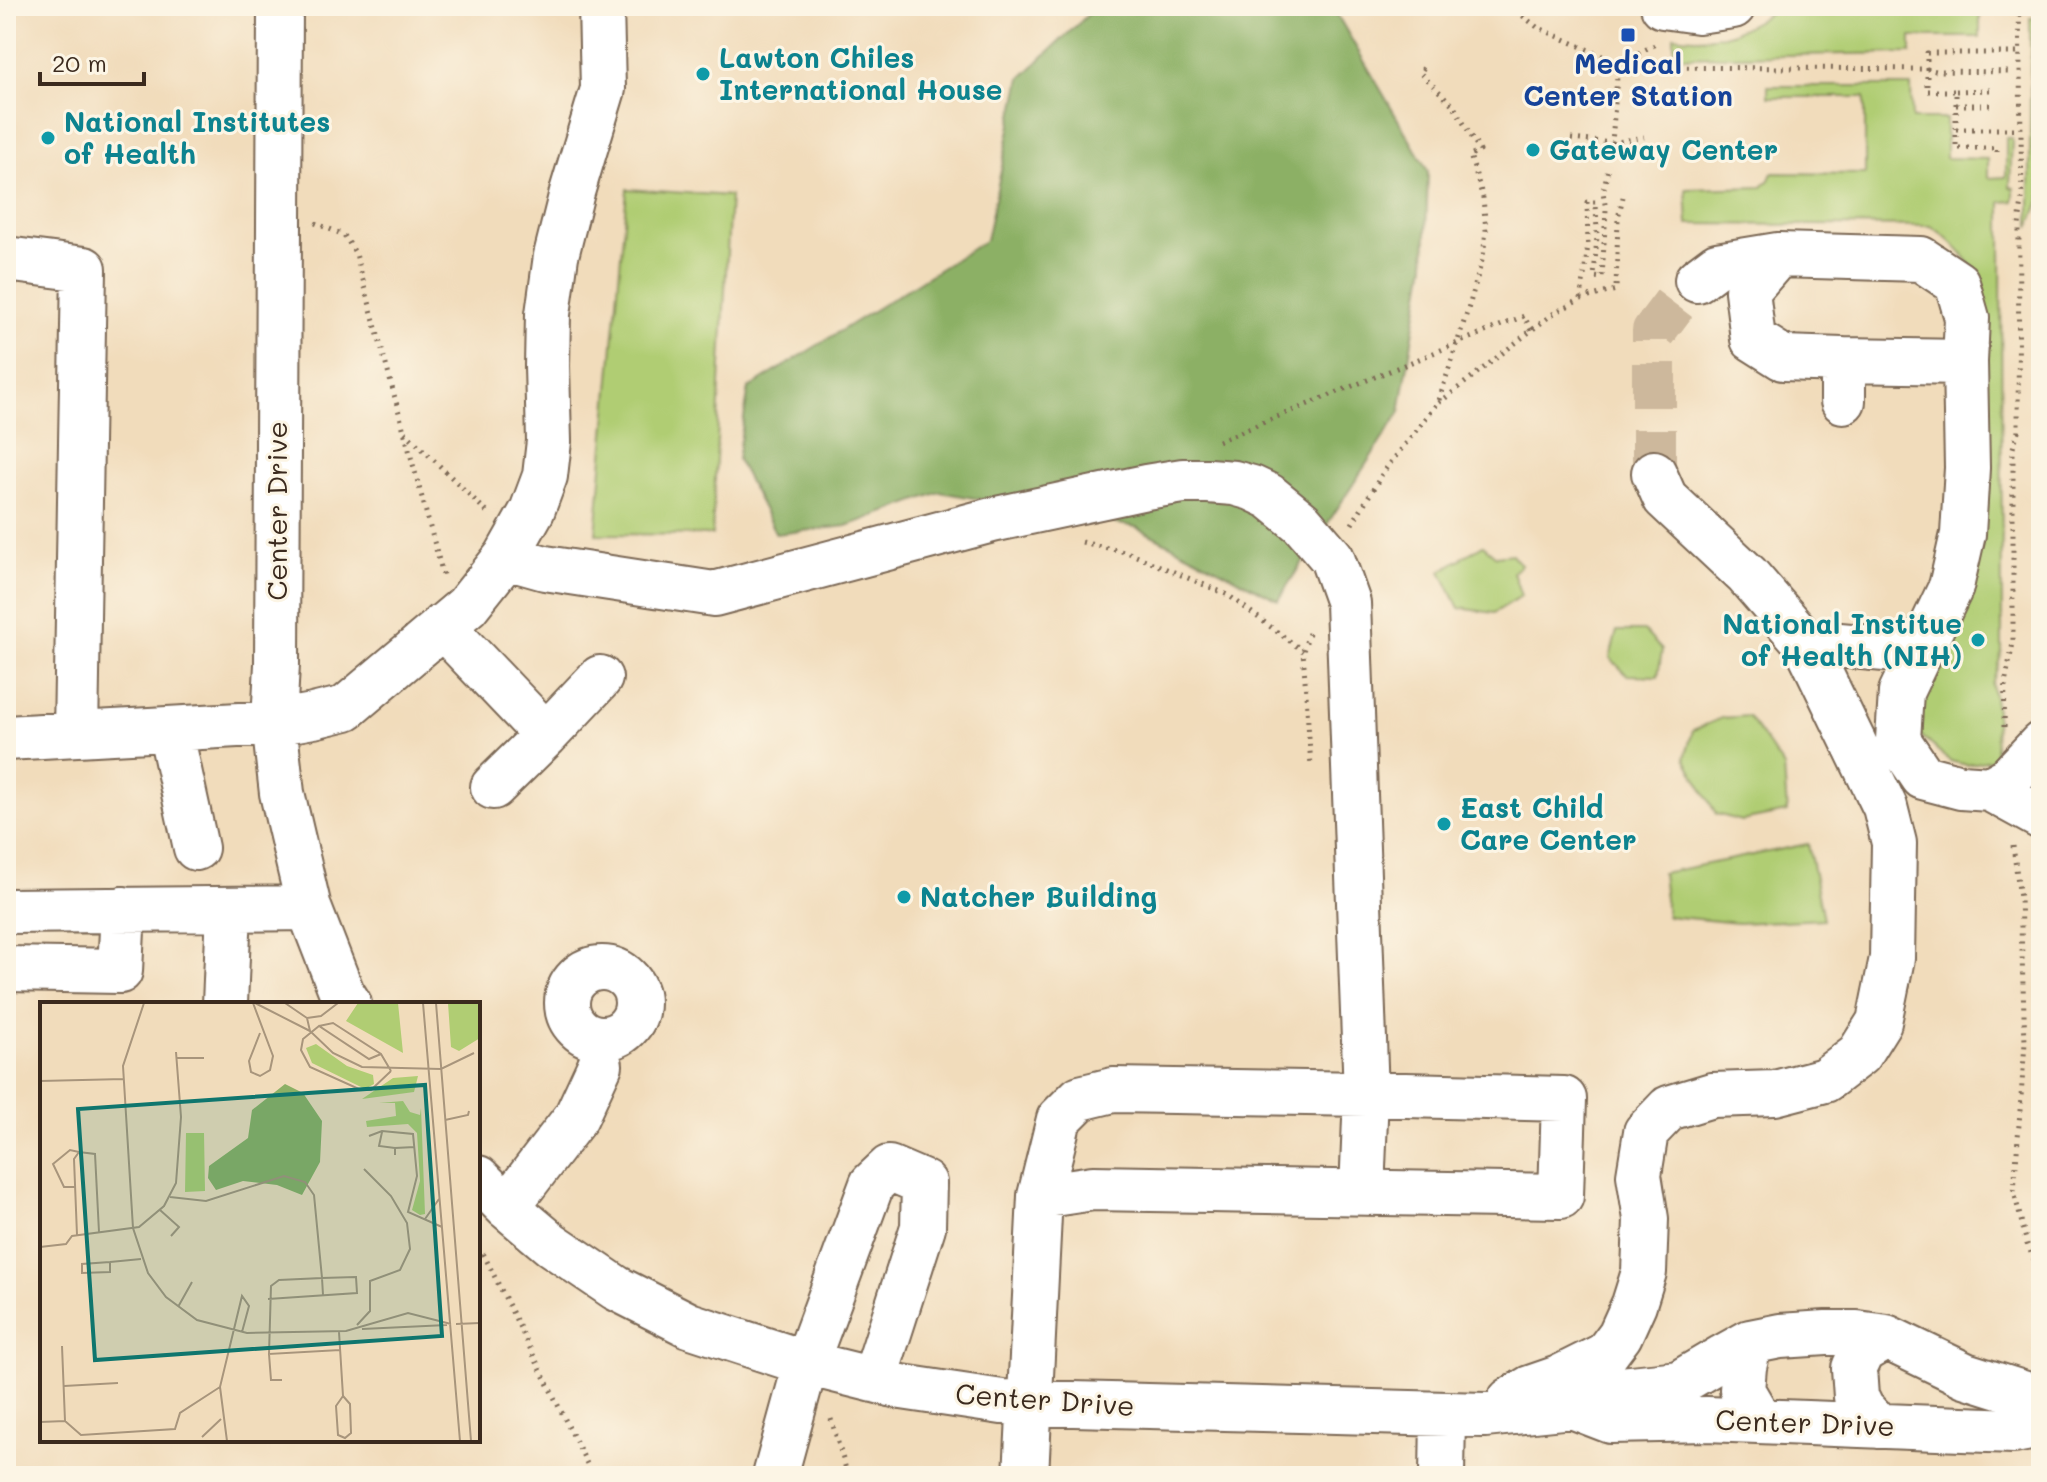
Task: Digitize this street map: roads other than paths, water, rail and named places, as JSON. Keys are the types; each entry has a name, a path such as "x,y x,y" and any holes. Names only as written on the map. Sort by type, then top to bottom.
{"street":[{"name":"Center Drive","path":"280,6 277,664 274,723 282,793 309,908 348,1002"},
{"path":"6,738 274,723 346,708 454,616 512,549 532,511 545,476 549,441 548,314 556,256 603,89 601,6"},
{"path":"1661,20 1733,6"},
{"path":"1778,255 1747,291 1753,339 1783,358 1843,381 1965,362"},
{"path":"1697,280 1717,265 1778,255 1921,259 1957,283 1967,318 1967,468 1963,534 1951,587 1901,692 1898,740 1923,777 1961,787 1990,789 2008,779 2022,736"},
{"path":"6,259 84,269 76,734"},
{"path":"1442,1476 1464,1415 1559,1378 1605,1355 1620,1335 1644,1272 1646,1219 1639,1175 1646,1132 1669,1108 1712,1095 1775,1093 1825,1080 1859,1054 1879,1022 1892,958 1894,843 1885,807 1805,642 1747,575 1665,498 1654,473"},
{"path":"512,549 545,568 714,594 992,520 1146,487 1183,481 1208,481 1234,483 1269,496 1302,523 1332,558 1348,603 1366,1094 1362,1192"},
{"path":"454,616 546,735"},
{"path":"1805,642 1919,652"},
{"path":"493,787 600,678"},
{"path":"170,729 196,848"},
{"path":"1990,789 2026,825"},
{"path":"6,911 309,908"},
{"path":"6,969 120,971 123,909"},
{"path":"225,1002 229,909"},
{"path":"492,1193 576,1117 603,1104 612,1072"},
{"path":"1026,1476 1040,1196 1059,1119 1080,1098 1113,1090 1564,1099 1561,1196 1093,1188 1040,1196"},
{"path":"775,1476 806,1363 872,1184 889,1168 924,1183 923,1227 874,1380"},
{"name":"Center Drive","path":"492,1193 551,1244 616,1288 689,1325 806,1363 902,1387 1002,1402 1464,1415 1572,1406 1612,1390 1679,1383 1750,1342 1780,1336 1826,1333 1886,1337 1965,1375 2041,1399"},
{"path":"1878,1426 1862,1409 1856,1397 1854,1368 1862,1351 1886,1337"},
{"path":"1750,1342 1742,1390 1760,1421"},
{"name":"Center Drive","path":"1572,1406 1611,1421 1707,1419 2014,1431 2041,1426"}],"tunnel":[{"path":"1654,473 1654,331 1681,295 1697,280"}],"place":[{"name":"Medical Center Station","path":"1628,35"},
{"name":"Lawton Chiles International House","path":"703,74"},
{"name":"National Institutes of Health","path":"48,138"},
{"name":"Gateway Center","path":"1533,150"},
{"name":"National Institue of Health (NIH)","path":"1978,640"},
{"name":"East Child Care Center","path":"1444,824"},
{"name":"Natcher Building","path":"904,897"}]}
